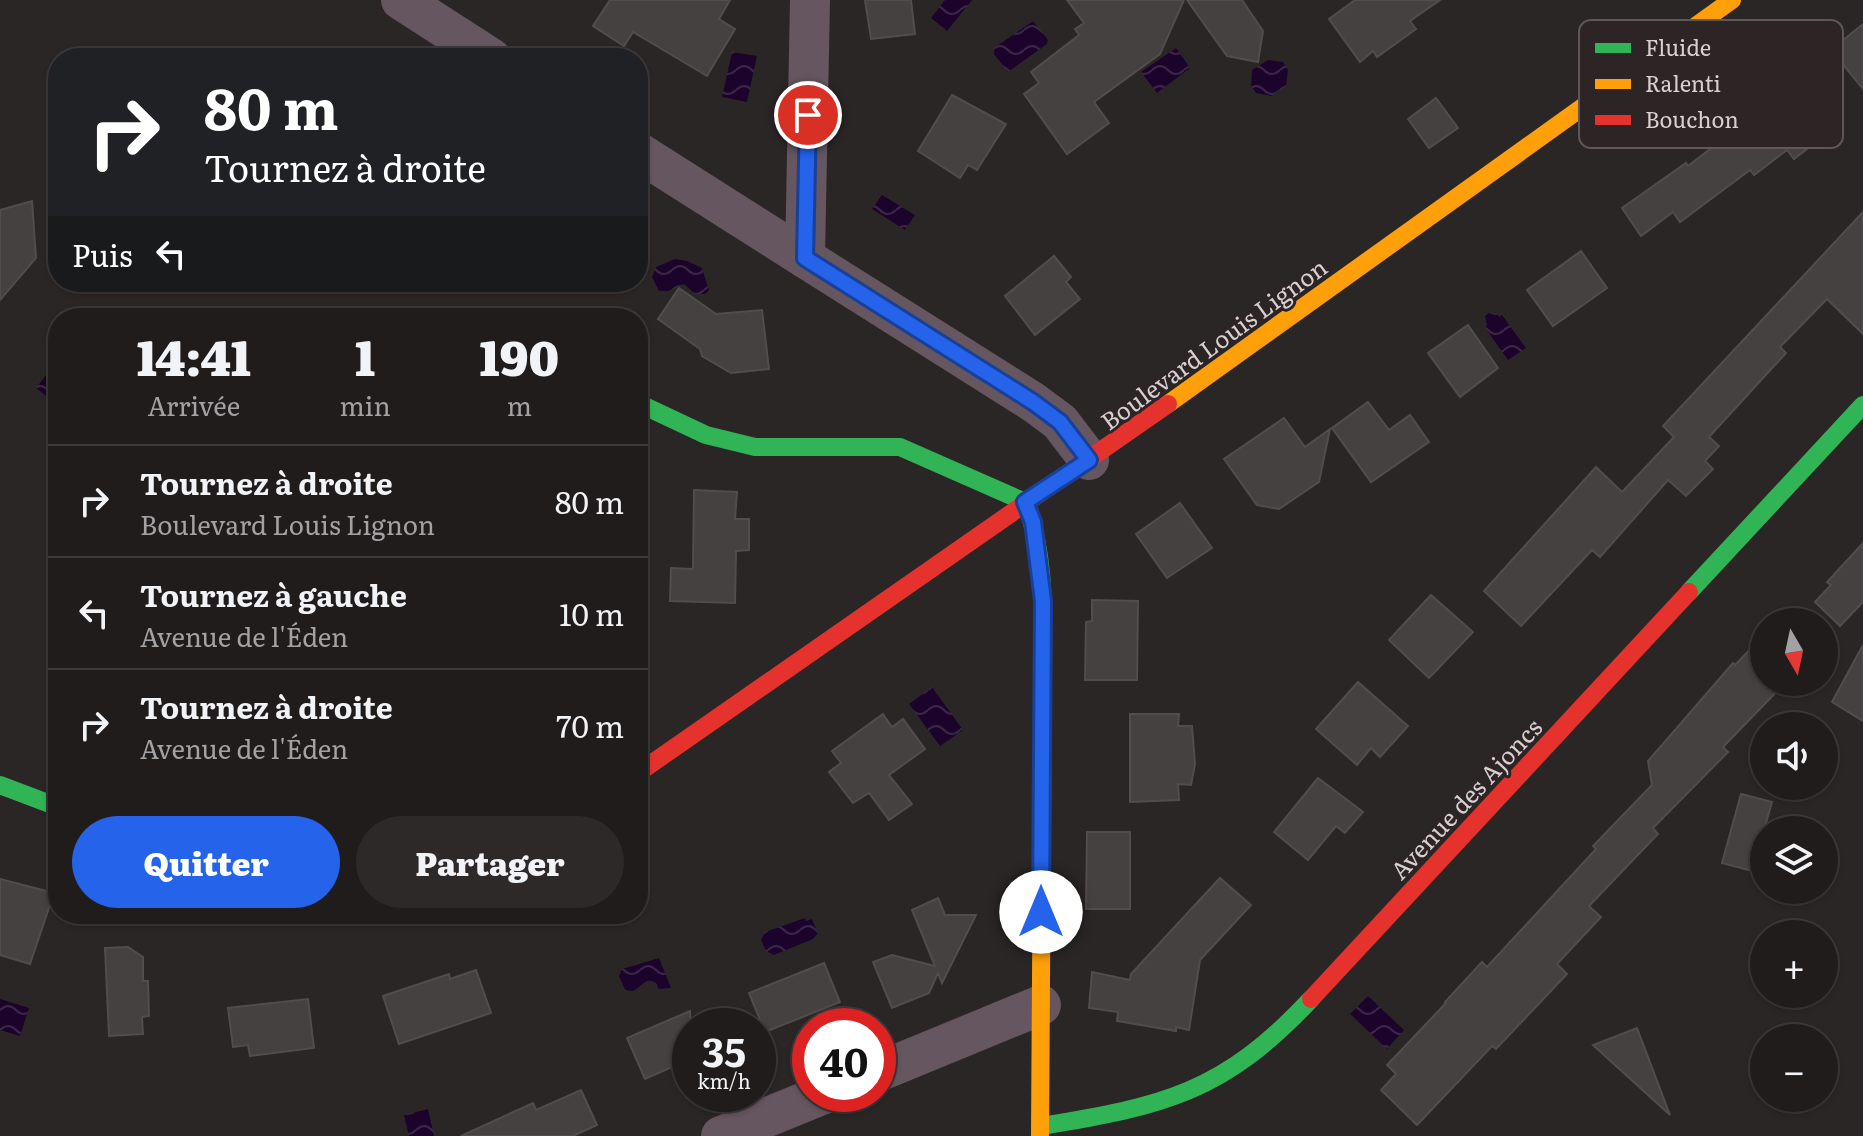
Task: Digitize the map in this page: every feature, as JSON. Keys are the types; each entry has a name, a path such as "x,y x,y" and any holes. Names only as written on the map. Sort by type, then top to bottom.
{"street":[{"path":"401,0 475,48"},
{"path":"805,258 810,0"},
{"name":"Boulevard Louis Lignon","path":"1704,20 1732,0"},
{"name":"Boulevard Louis Lignon","path":"648,766 1089,460 1579,109"},
{"path":"648,158 1033,402 1060,422 1089,460"},
{"name":"Avenue des Ajoncs","path":"1041,1131 1135,1111 1195,1089 1235,1068 1282,1030 1863,405"},
{"path":"648,408 706,435 755,447 900,447 1025,502 1033,522 1043,601 1041,1131"},
{"path":"0,785 48,803"},
{"path":"896,1065 1041,1005"},
{"path":"721,1136 792,1107"}],"water":[{"path":"945,0 972,0 947,31 931,18"},
{"path":"1033,21 1048,40 1047,44 1008,72 994,54 994,48"},
{"path":"1176,48 1190,68 1157,93 1141,72"},
{"path":"732,52 757,56 747,102 722,97"},
{"path":"1268,60 1283,62 1288,70 1286,86 1271,96 1256,93 1251,86 1252,70"},
{"path":"882,195 915,215 905,230 872,209"},
{"path":"675,259 702,268 709,290 705,294 695,294 684,284 668,291 659,291 652,277 656,267"},
{"path":"1489,313 1499,317 1502,315 1526,348 1508,360 1485,328 1485,316"},
{"path":"48,373 48,397 36,388"},
{"path":"932,687 963,730 940,746 909,704"},
{"path":"805,918 806,921 812,919 818,933 813,939 774,955 766,951 761,940 765,932"},
{"path":"659,958 671,988 658,989 657,984 650,981 633,991 625,990 619,976 622,969"},
{"path":"1368,996 1404,1030 1387,1049 1350,1014"},
{"path":"0,999 29,1008 20,1036 0,1030"},
{"path":"428,1109 434,1136 409,1136 404,1115"}],"building":[{"path":"610,0 730,0 719,19 735,29 707,76 633,32 624,46 593,26"},
{"path":"865,0 911,0 915,34 871,39"},
{"path":"1067,0 1184,0 1160,54 1094,102 1109,123 1067,154 1024,94 1039,83 1031,72 1079,35 1075,29 1084,23"},
{"path":"1187,0 1242,0 1263,31 1258,62 1227,56"},
{"path":"1355,0 1440,0 1410,21 1416,29 1377,57 1373,51 1360,62 1329,19"},
{"path":"1863,24 1863,89 1843,65 1843,40"},
{"path":"952,95 1006,124 977,170 968,165 960,178 918,151"},
{"path":"1436,98 1458,128 1429,148 1408,119"},
{"path":"1711,148 1808,148 1794,159 1787,150 1754,175 1750,170 1680,222 1673,212 1641,236 1622,208 1686,163 1688,166"},
{"path":"32,201 36,258 0,300 0,210"},
{"path":"1863,212 1863,334 1827,299 1780,347 1786,353 1709,437 1719,446 1705,461 1713,469 1686,496 1668,480 1600,557 1592,550 1521,626 1484,591 1596,467 1622,492 1674,437 1663,426"},
{"path":"1581,251 1607,288 1553,326 1527,290"},
{"path":"1054,256 1071,277 1066,282 1080,299 1035,335 1005,296"},
{"path":"679,288 716,314 762,310 769,369 731,373 702,356 700,349 658,319"},
{"path":"1468,325 1498,368 1460,397 1428,353"},
{"path":"1368,402 1389,430 1410,415 1429,442 1371,482 1332,428"},
{"path":"1284,418 1305,447 1330,429 1319,482 1279,509 1257,505 1224,459"},
{"path":"694,490 737,492 735,519 749,519 749,550 736,551 735,603 670,601 671,568 693,569"},
{"path":"1180,503 1212,548 1167,578 1136,534"},
{"path":"1863,543 1863,602 1840,626 1838,608 1821,608 1815,602 1831,585 1827,582"},
{"path":"1431,595 1473,632 1429,678 1389,640"},
{"path":"1092,600 1138,601 1137,680 1085,680 1086,622 1092,621"},
{"path":"1863,645 1863,721 1832,702 1838,696"},
{"path":"1750,649 1750,696 1772,696 1757,712 1750,712 1750,719 1723,747 1728,752 1653,828 1658,834 1589,906 1601,917 1557,964 1567,974 1496,1049 1492,1046 1417,1125 1381,1090 1396,1074 1387,1065 1482,962 1487,967 1596,849 1593,846 1652,785 1648,761 1733,663 1735,665"},
{"path":"1358,682 1408,726 1380,757 1371,748 1357,765 1316,729"},
{"path":"883,714 892,727 903,719 925,749 889,775 912,804 889,820 869,793 853,803 829,772 841,763 832,751"},
{"path":"1130,714 1179,714 1178,726 1192,726 1195,764 1191,785 1178,784 1179,800 1130,802"},
{"path":"1318,778 1363,812 1345,833 1336,826 1308,860 1274,832"},
{"path":"1741,794 1750,796 1750,800 1772,802 1768,816 1750,816 1750,870 1722,863"},
{"path":"1087,832 1130,832 1130,909 1086,909"},
{"path":"1220,878 1251,905 1200,960 1189,1030 1176,1027 1176,1031 1117,1021 1118,1012 1089,1008 1092,972 1130,980 1131,974"},
{"path":"0,879 48,891 48,911 30,964 0,955"},
{"path":"938,898 945,915 976,915 942,983 938,973 929,993 892,1008 873,962 892,955 935,966 912,910"},
{"path":"128,947 143,957 143,981 148,981 149,1016 142,1017 143,1034 109,1036 105,948"},
{"path":"824,963 840,1002 825,1008 792,1008 792,1021 776,1028 776,1008 755,1008 749,993"},
{"path":"476,970 491,1013 399,1044 383,996 449,974 450,979"},
{"path":"308,999 314,1048 250,1056 248,1045 233,1047 228,1008"},
{"path":"672,1019 672,1067 645,1079 627,1038"},
{"path":"1637,1028 1670,1115 1593,1045"},
{"path":"581,1090 597,1125 573,1136 461,1136 533,1103 536,1110"}],"traffic: fast":[{"path":"1689,592 1863,405"},
{"path":"648,408 706,435 755,447 900,447 1025,502 1040,563 1043,669"},
{"path":"0,785 48,803"},
{"path":"1041,1126 1123,1111 1189,1090 1249,1056 1311,999"}],"traffic: slow":[{"path":"1704,20 1732,0"},
{"path":"1168,404 1579,110"},
{"path":"1040,1136 1043,669"}],"traffic: jam":[{"path":"648,766 1168,404"},
{"path":"1311,999 1689,592"}],"route":[{"path":"808,115 805,258 1033,402 1060,422 1089,460 1025,502 1033,522 1043,601 1041,912"}]}
